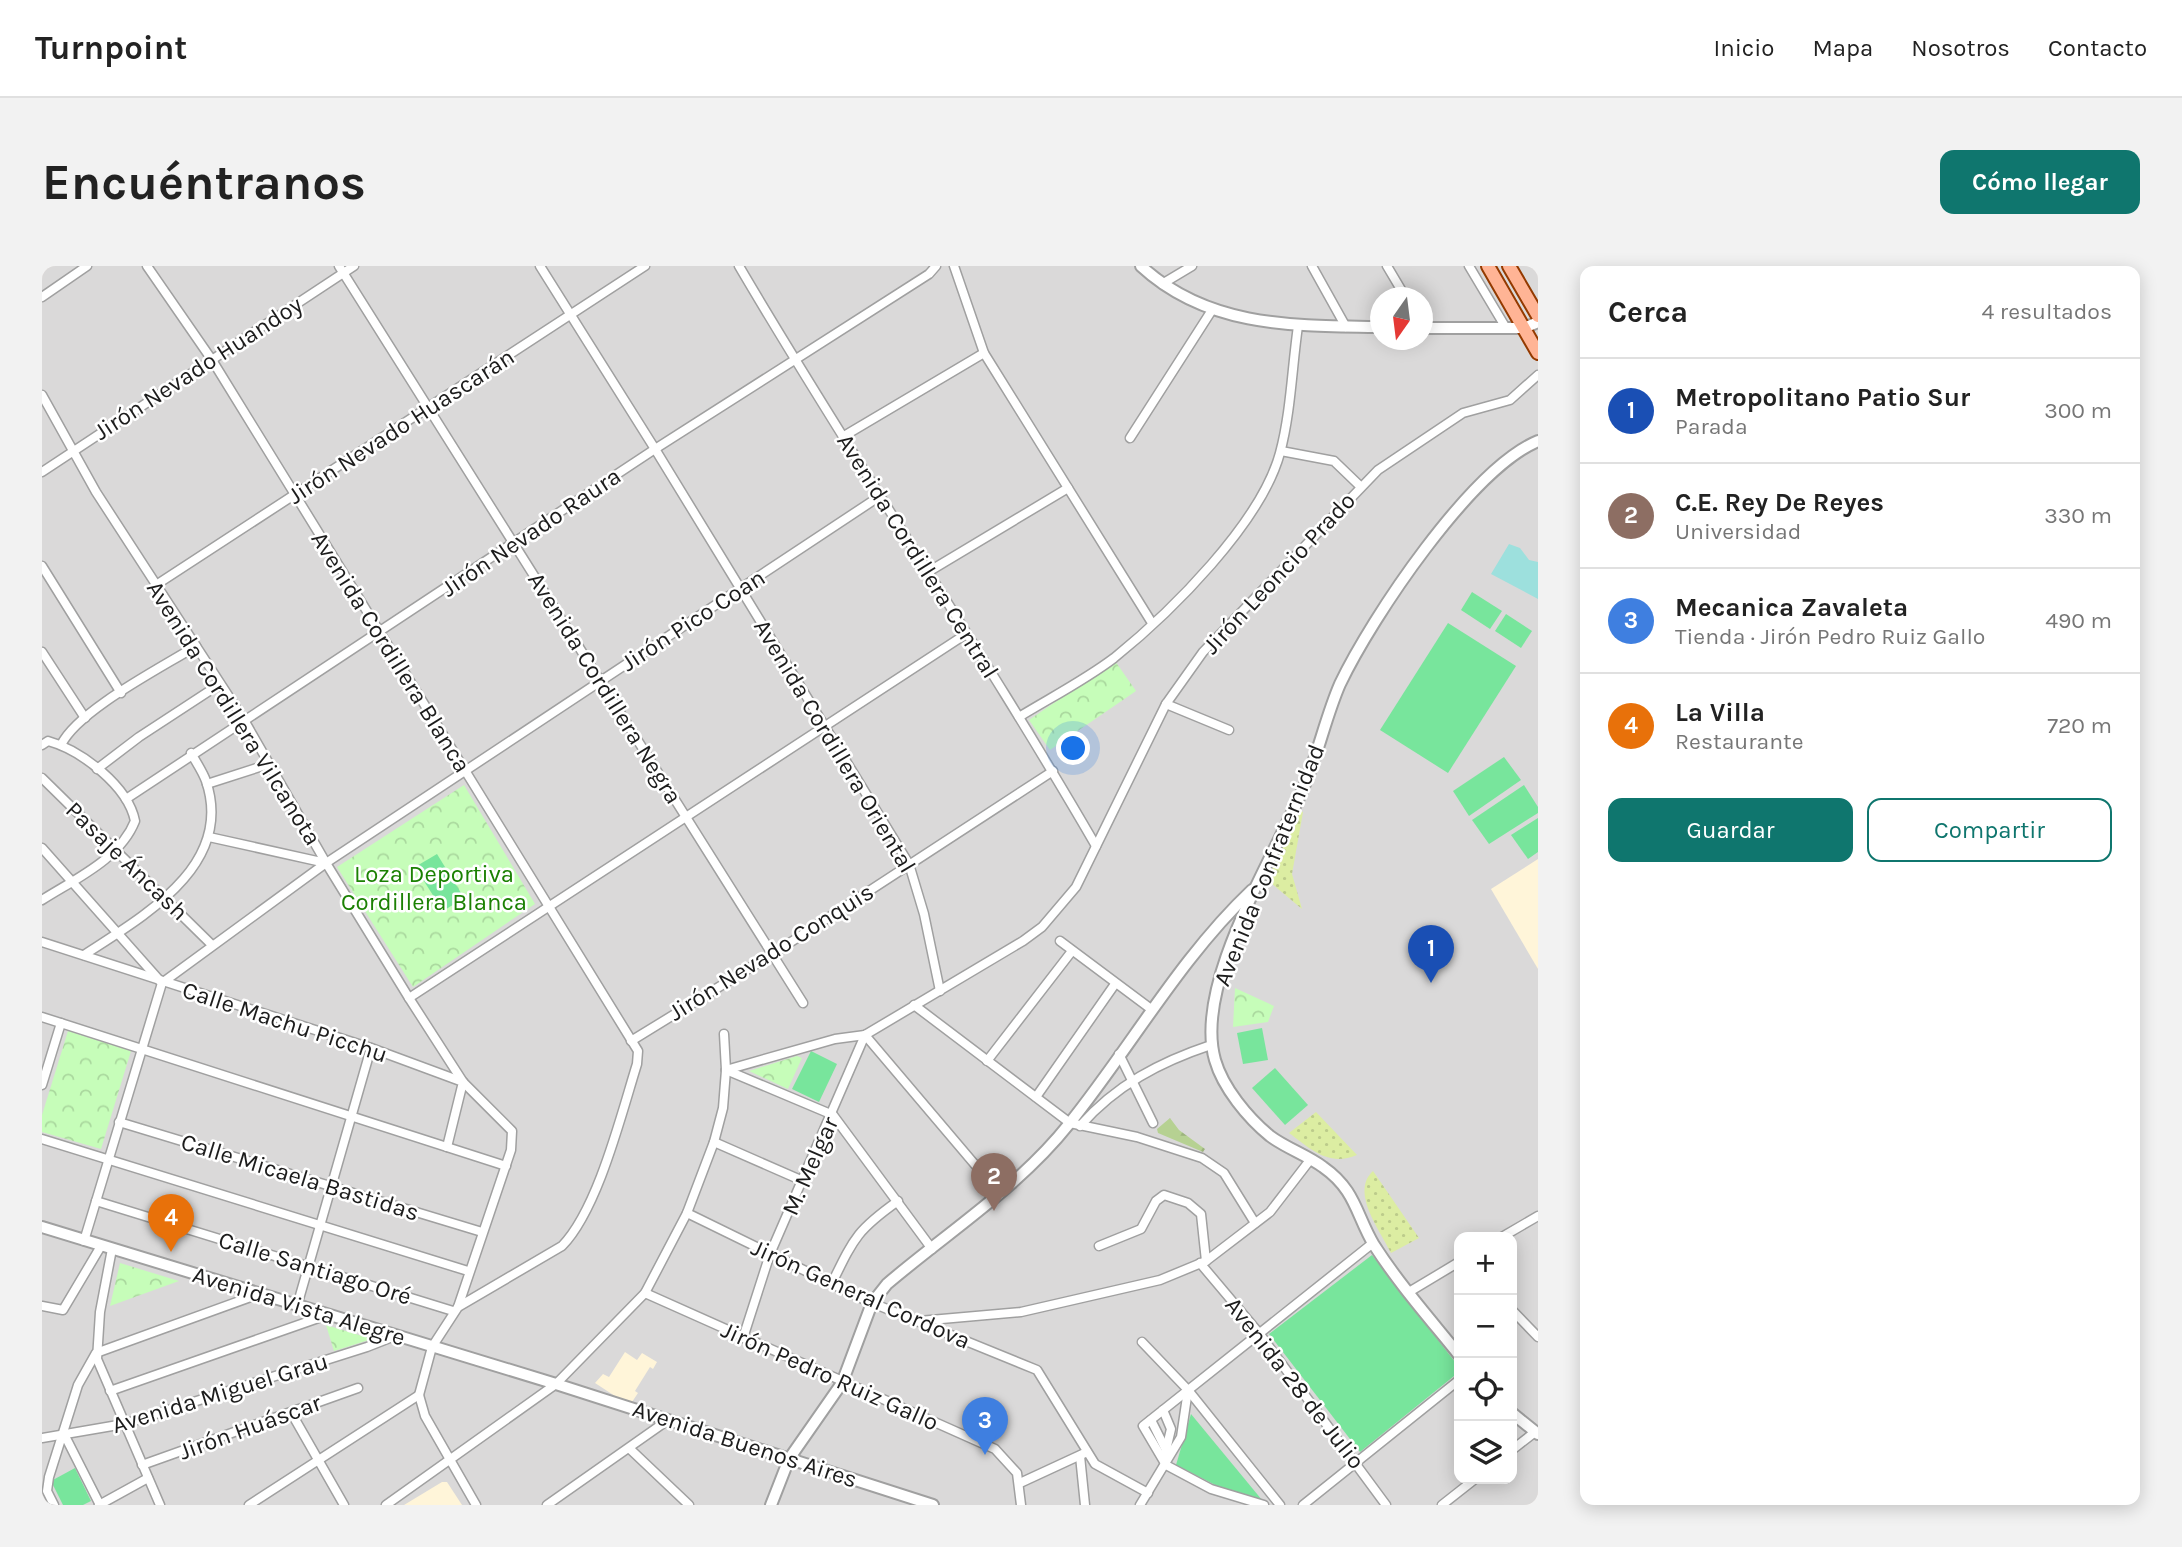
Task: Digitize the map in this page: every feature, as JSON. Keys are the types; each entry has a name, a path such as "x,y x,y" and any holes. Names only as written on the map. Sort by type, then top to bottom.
{"main road":[{"path":"1488,266 1538,353"},
{"path":"1509,266 1538,316"}],"street":[{"path":"42,297 87,266"},
{"name":"Avenida Cordillera Blanca","path":"147,266 212,360 631,1041"},
{"name":"Jirón Nevado Huandoy","path":"42,472 212,360 341,269 354,266"},
{"name":"Avenida Cordillera Oriental","path":"540,266 909,864 924,914 940,991"},
{"name":"Jirón Nevado Huascarán","path":"156,585 645,266"},
{"name":"Avenida Cordillera Central","path":"739,266 795,362 1019,717 1096,846"},
{"name":"Jirón Nevado Raura","path":"126,799 191,753 514,544 655,449 929,274 936,266"},
{"path":"954,266 984,353 1152,623"},
{"path":"1141,266 1162,284 1212,310 1252,321 1298,326 1370,327"},
{"path":"1162,284 1192,266"},
{"path":"1312,266 1346,327"},
{"path":"1387,266 1399,287"},
{"path":"1469,266 1506,328"},
{"name":"Avenida Cordillera Negra","path":"341,269 803,1003"},
{"path":"1130,438 1212,310"},
{"path":"1433,327 1524,328 1538,321"},
{"path":"1019,717 1112,659 1203,573 1242,523 1271,478 1281,451 1298,326"},
{"path":"844,436 984,353"},
{"name":"Jirón Leoncio Prado","path":"865,1035 1023,942 1042,926 1076,887 1166,704 1203,652 1378,470 1463,413 1510,400 1538,374"},
{"name":"Avenida Cordillera Vilcanota","path":"42,395 45,405 75,449 96,492 244,720 326,863 409,998 463,1082 512,1131 513,1140 506,1166"},
{"name":"Avenida Confraternidad","path":"1454,1349 1373,1243 1353,1196 1323,1167 1270,1135 1237,1101 1224,1081 1211,1045 1215,999 1256,885 1306,784 1339,686 1369,630 1475,488 1501,461 1538,441"},
{"path":"1281,451 1334,461 1360,486"},
{"path":"928,572 1068,488"},
{"name":"Jirón Pico Coan","path":"162,983 326,863 880,496"},
{"path":"42,566 121,693"},
{"path":"409,998 966,634"},
{"path":"61,745 66,736 85,718 196,646"},
{"path":"42,652 85,718"},
{"path":"97,769 139,737 220,684"},
{"path":"1166,704 1229,730"},
{"path":"42,745 48,741 61,745 97,769 126,799 132,808 135,821 129,836 116,851 42,900"},
{"path":"84,956 165,898 193,870 209,837 211,810 207,784 191,753"},
{"path":"207,784 269,764"},
{"name":"Jirón Nevado Conquis","path":"631,1041 771,955 1052,771"},
{"name":"Pasaje Áncash","path":"42,778 212,945"},
{"path":"209,837 326,863"},
{"path":"42,848 162,983 84,1241"},
{"path":"1075,1125 1119,1054 1151,1009 1256,885"},
{"path":"1060,941 1151,1009"},
{"name":"Calle Machu Picchu","path":"42,943 371,1048 463,1082"},
{"path":"987,1061 1072,951"},
{"path":"1036,1097 1115,984"},
{"path":"914,1005 1075,1125 1137,1137 1202,1158 1224,1173 1255,1223"},
{"path":"42,1017 506,1166 455,1309 432,1347 419,1395 425,1416 476,1505"},
{"path":"42,1086 61,1023"},
{"path":"386,1505 556,1384 645,1293 687,1213 714,1142 723,1108 726,1070 724,1034"},
{"path":"726,1070 835,1039 865,1035 999,1194"},
{"name":"M. Melgar","path":"743,1338 770,1254 833,1115 865,1035"},
{"path":"455,1309 562,1246 574,1233 585,1213 638,1064 638,1051 631,1041"},
{"path":"771,1505 789,1459 842,1383 872,1303 887,1284 999,1194 1100,1103 1130,1081 1172,1058 1211,1045"},
{"path":"297,1306 371,1048"},
{"path":"1119,1054 1153,1123"},
{"path":"726,1070 833,1115 932,1249"},
{"path":"447,1147 463,1082"},
{"name":"Calle Micaela Bastidas","path":"119,1122 482,1232"},
{"path":"42,1139 468,1271"},
{"path":"714,1142 803,1181"},
{"path":"916,1321 1021,1312 1160,1280 1203,1262 1255,1223 1285,1197 1310,1160"},
{"path":"1099,1246 1141,1229 1156,1201 1164,1195 1188,1203 1201,1214 1203,1262"},
{"name":"Calle Santiago Oré","path":"96,1201 455,1309"},
{"path":"832,1283 855,1236 866,1224 898,1201"},
{"name":"Jirón General Cordova","path":"687,1213 872,1303 1037,1370 1084,1454"},
{"path":"1511,1232 1538,1216"},
{"name":"Avenida Vista Alegre","path":"42,1227 556,1384"},
{"path":"1264,1505 1211,1489 1166,1465 1143,1426 1373,1243"},
{"path":"42,1306 63,1310 101,1246"},
{"path":"54,1505 47,1491 49,1477 79,1385 96,1353 100,1312 113,1249"},
{"name":"Avenida 28 de Julio","path":"1203,1262 1356,1461 1386,1505"},
{"path":"1409,1292 1454,1265"},
{"name":"Jirón Pedro Ruiz Gallo","path":"645,1293 842,1383 995,1448 1017,1473 1020,1483"},
{"path":"96,1353 259,1294"},
{"path":"110,1391 327,1315"},
{"path":"1517,1315 1538,1337"},
{"name":"Avenida Miguel Grau","path":"42,1438 124,1424 367,1348 395,1336"},
{"path":"1142,1342 1188,1390 1280,1505"},
{"path":"96,1353 160,1505"},
{"name":"Avenida Buenos Aires","path":"556,1384 933,1505"},
{"path":"1303,1505 1454,1384"},
{"name":"Jirón Huáscar","path":"142,1465 292,1414 358,1388"},
{"path":"1140,1505 1181,1437 1188,1390"},
{"path":"248,1505 419,1395"},
{"path":"1163,1410 1171,1429 1166,1465"},
{"path":"292,1414 344,1505"},
{"path":"1517,1417 1536,1433 1517,1446"},
{"path":"547,1505 668,1420"},
{"path":"1151,1420 1166,1450"},
{"path":"64,1434 100,1505 148,1478"},
{"path":"630,1449 689,1505"},
{"path":"1021,1505 1020,1483 1084,1454"},
{"path":"1084,1454 1095,1464 1148,1493"},
{"path":"1084,1454 1085,1505"},
{"path":"1442,1505 1469,1484"}],"shaded area":[{"path":"42,266 1538,266 1538,1505 42,1505"},
{"path":"1538,859 1538,969 1491,889"},
{"path":"625,1352 637,1360 642,1353 657,1362 653,1369 650,1367 635,1391 638,1393 632,1402 618,1398 595,1383 603,1374 609,1377"},
{"path":"442,1482 447,1482 462,1505 404,1505"}],"green space":[{"path":"1472,592 1502,611 1490,629 1461,610"},
{"path":"1506,614 1532,631 1521,648 1495,631"},
{"path":"1448,623 1516,666 1448,773 1380,730"},
{"path":"1115,661 1136,691 1050,750 1029,720"},
{"path":"1504,757 1521,780 1469,816 1453,791"},
{"name":"Loza Deportiva Cordillera Blanca","path":"464,785 535,904 413,987 337,867"},
{"path":"1524,785 1538,807 1538,813 1489,844 1472,820"},
{"path":"1297,809 1303,812 1292,874 1302,909 1265,878"},
{"path":"1538,818 1538,852 1528,859 1511,835"},
{"path":"437,854 464,898 443,911 415,867"},
{"path":"1235,988 1274,1006 1268,1022 1233,1027"},
{"path":"1262,1028 1268,1060 1243,1064 1237,1033"},
{"path":"68,1031 131,1051 101,1149 42,1132 42,1115"},
{"path":"811,1051 837,1064 819,1102 792,1089"},
{"path":"797,1056 802,1058 788,1089 749,1071"},
{"path":"1275,1068 1308,1105 1285,1125 1252,1088"},
{"path":"1316,1112 1357,1155 1329,1158 1289,1133"},
{"path":"1170,1118 1179,1130 1205,1149 1203,1152 1158,1133 1157,1129"},
{"path":"1373,1171 1419,1238 1391,1253 1374,1222 1366,1200 1367,1180"},
{"path":"1372,1255 1454,1361 1454,1376 1360,1452 1269,1334"},
{"path":"120,1263 179,1281 110,1306"},
{"path":"326,1325 372,1339 334,1351"},
{"path":"1191,1414 1262,1500 1221,1488 1176,1465"},
{"path":"75,1468 91,1501 83,1505 63,1505 51,1481"}],"water":[{"path":"1509,544 1520,548 1529,560 1538,562 1538,599 1491,574"}],"place":[{"name":"Metropolitano Patio Sur","path":"1431,983"},
{"name":"C.E. Rey De Reyes","path":"994,1211"},
{"name":"La Villa","path":"171,1252"},
{"name":"Mecanica Zavaleta","path":"985,1455"}]}
